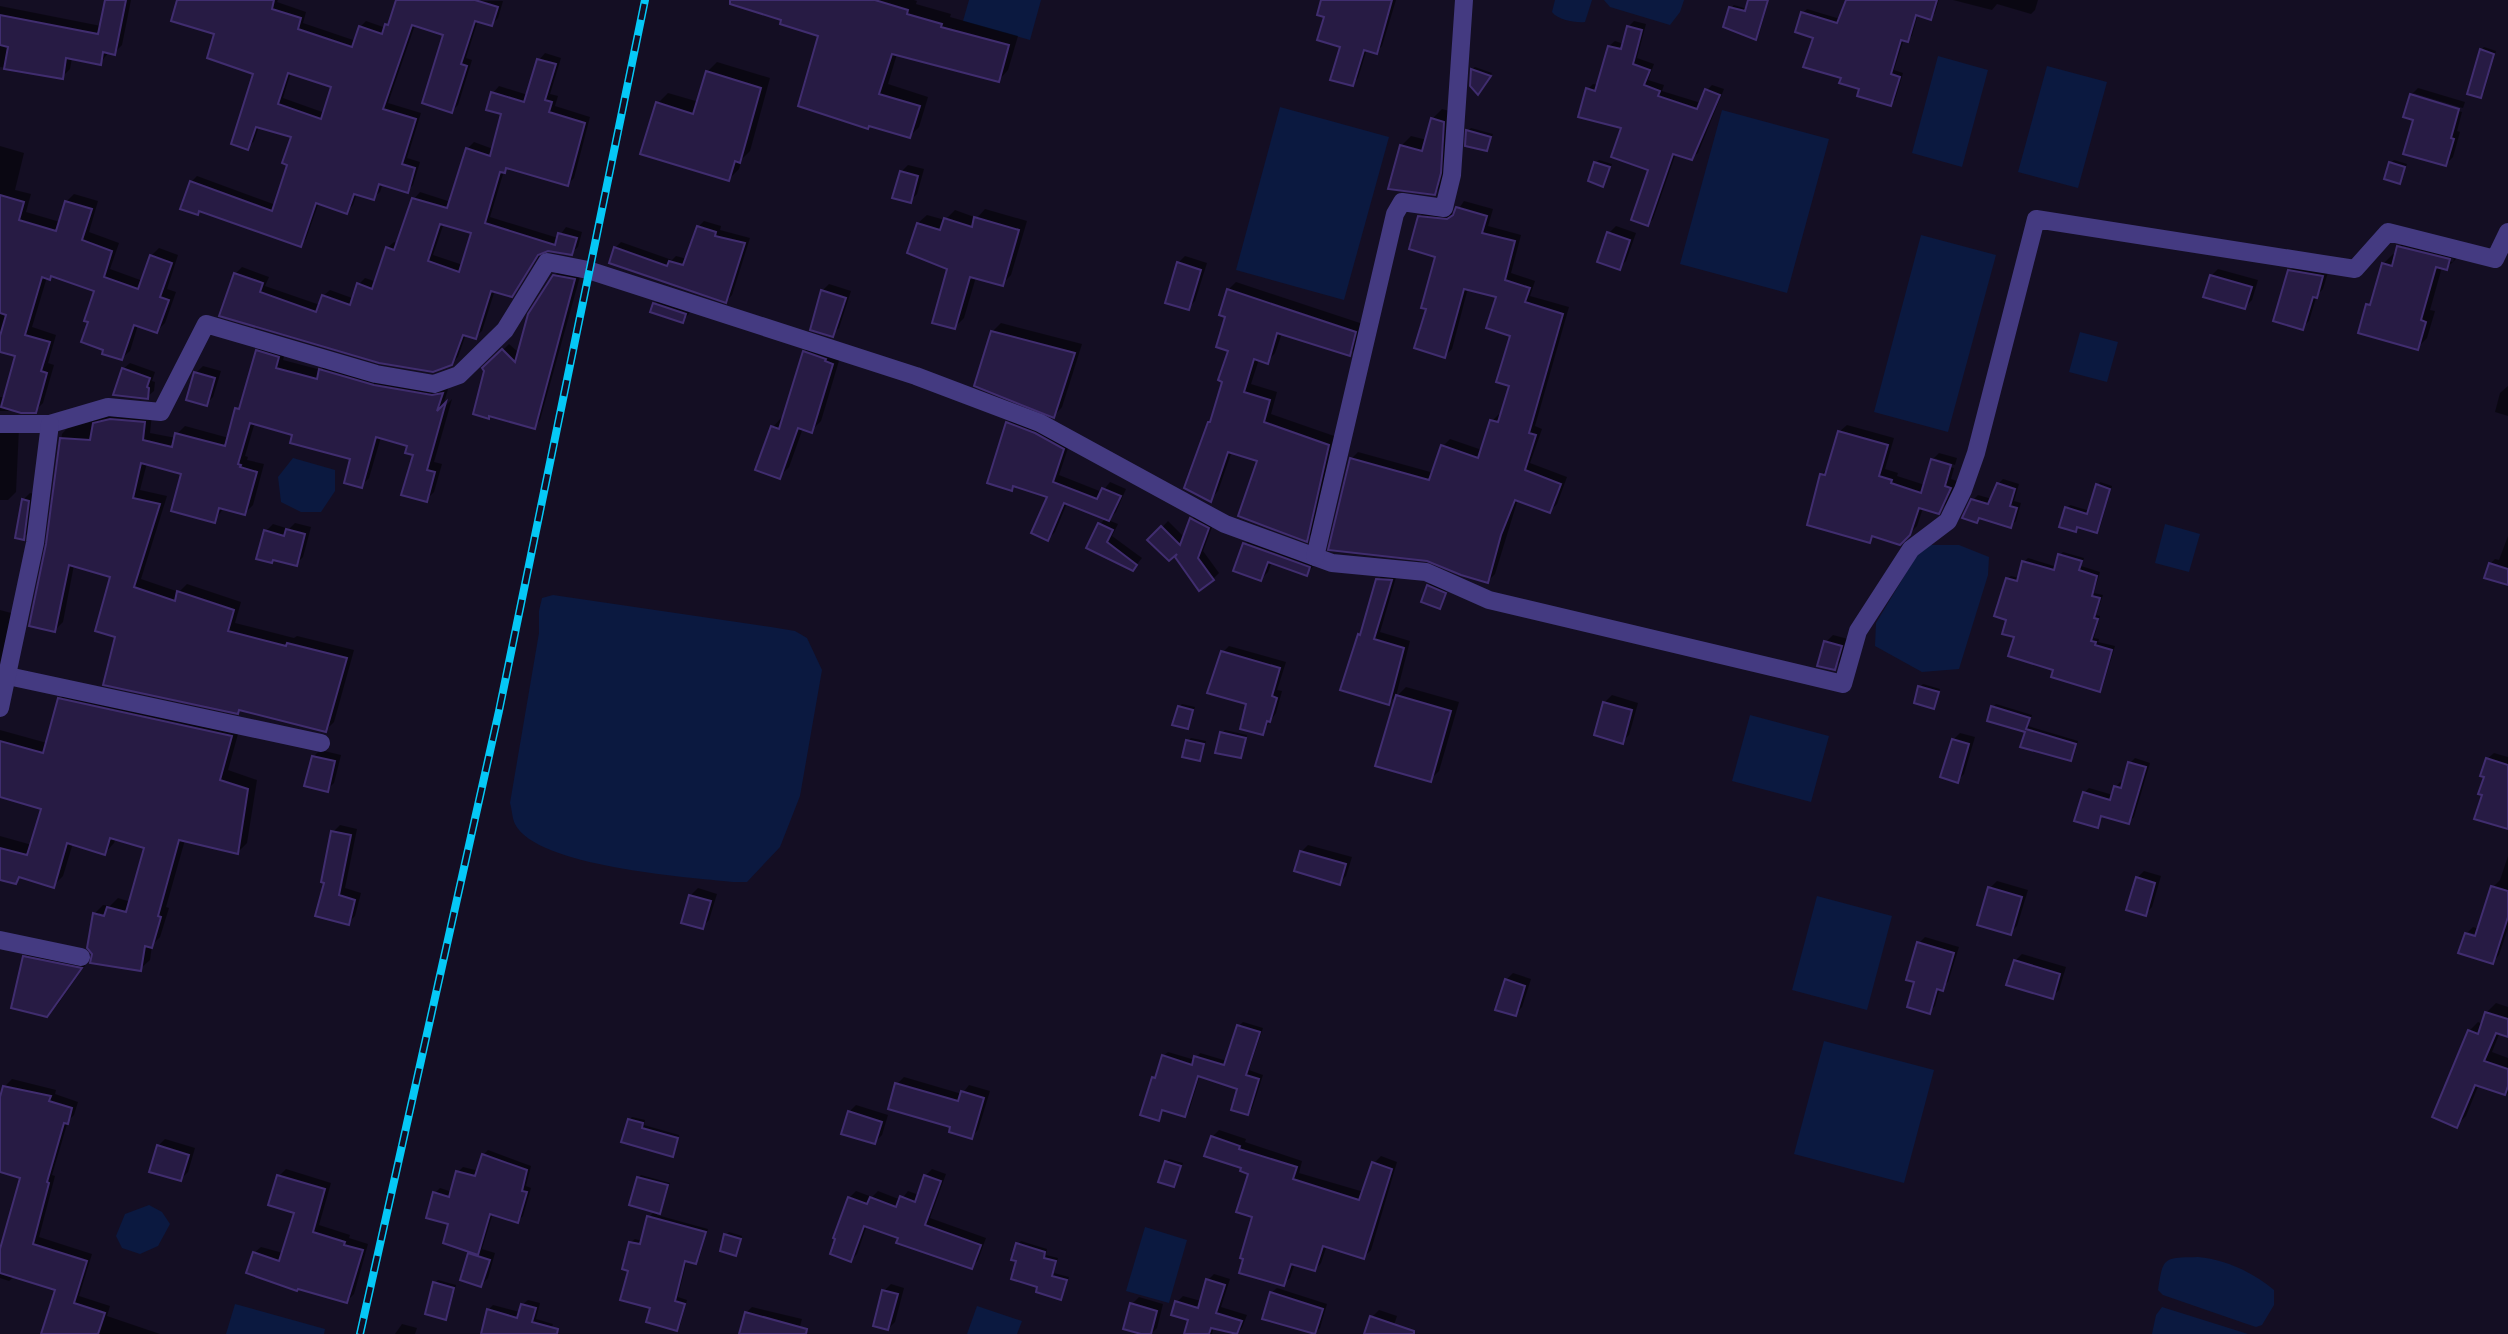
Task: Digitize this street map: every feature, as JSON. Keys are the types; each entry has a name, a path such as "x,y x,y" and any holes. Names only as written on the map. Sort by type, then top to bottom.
{"street":[{"path":"1315,557 1395,214 1402,202 1444,208 1452,175 1464,0"},
{"path":"0,424 50,424 108,407 161,412 206,324 376,374 434,384 459,375 505,330 547,262 588,270 903,372 1027,418 1225,524 1332,563 1426,572 1489,600 1843,684 1858,631 1911,549 1948,521 1963,490 1979,440 2036,219 2355,269 2388,232 2495,258 2508,232"},
{"path":"0,708 35,542 50,424"},
{"path":"8,676 321,743"},
{"path":"0,940 80,957"}],"water":[{"path":"969,0 1041,0 1030,40 963,21"},
{"path":"1555,0 1592,0 1585,22 1567,20 1555,15 1552,12"},
{"path":"1604,0 1684,0 1680,12 1670,25 1610,7"},
{"path":"1938,56 1988,70 1962,167 1912,153"},
{"path":"2047,66 2107,82 2078,188 2018,172"},
{"path":"1280,107 1389,137 1344,300 1236,270"},
{"path":"1722,110 1829,139 1787,293 1680,264"},
{"path":"1921,235 1996,255 1948,432 1874,412"},
{"path":"2080,332 2118,342 2107,382 2069,372"},
{"path":"293,458 335,470 335,491 321,512 301,512 281,502 278,477"},
{"path":"2165,524 2200,534 2189,572 2155,563"},
{"path":"1923,545 1959,545 1989,557 1988,575 1959,669 1922,672 1875,646 1876,623"},
{"path":"553,595 795,631 807,638 822,670 800,796 780,847 747,882 650,873 582,860 529,839 515,824 510,803 539,633 539,611 542,598"},
{"path":"1750,715 1829,736 1811,802 1732,781"},
{"path":"1817,896 1892,916 1867,1010 1792,990"},
{"path":"1824,1041 1934,1070 1904,1183 1794,1154"},
{"path":"149,1205 162,1212 170,1224 158,1246 140,1254 122,1248 116,1236 125,1214"},
{"path":"1145,1227 1187,1240 1169,1303 1126,1291"},
{"path":"2198,1257 2239,1268 2274,1290 2274,1305 2262,1325 2256,1327 2244,1323 2163,1295 2158,1290 2167,1261"},
{"path":"235,1304 325,1329 324,1334 226,1334"},
{"path":"977,1306 1022,1321 1017,1334 967,1334"},
{"path":"2162,1307 2248,1334 2152,1334 2156,1315"}],"building":[{"path":"105,0 126,0 115,55 103,52 101,65 66,58 63,79 4,69 8,47 0,45 0,15 98,34"},
{"path":"177,0 274,0 272,9 301,18 298,29 352,47 359,26 382,34 385,24 388,25 396,0 475,0 498,7 492,26 475,21 461,64 467,66 452,113 422,103 443,35 412,25 383,109 416,119 402,164 415,168 408,193 379,184 374,200 354,194 347,214 316,203 301,247 199,211 198,215 180,209 190,181 272,211 287,165 282,163 291,137 256,127 248,150 231,144 253,74 207,58 214,34 171,21","holes":["288,73 331,87 321,119 278,104"]},
{"path":"730,0 875,0 908,10 907,14 942,24 941,27 1009,45 999,82 892,54 879,94 920,106 910,138 869,126 868,129 798,106 818,36 780,24 781,20 730,4"},
{"path":"1321,0 1392,0 1377,54 1364,50 1353,86 1330,80 1340,47 1317,40 1324,17 1317,15"},
{"path":"1748,0 1768,0 1756,40 1723,27 1729,7 1745,11"},
{"path":"1846,0 1937,0 1931,20 1916,15 1908,42 1901,40 1891,74 1900,77 1891,106 1857,96 1859,89 1839,83 1841,78 1803,67 1813,38 1795,32 1801,12 1837,23"},
{"path":"1627,26 1642,30 1633,64 1650,70 1644,85 1660,91 1658,96 1697,109 1705,89 1720,95 1692,160 1673,154 1648,226 1631,220 1648,170 1611,157 1621,128 1578,117 1586,88 1595,91 1608,46 1621,49"},
{"path":"2480,49 2494,54 2481,98 2467,94"},
{"path":"537,59 556,64 545,100 552,102 549,112 585,123 568,186 506,168 505,173 500,172 485,223 555,245 558,233 577,238 572,255 548,251 538,255 512,297 491,291 476,339 463,335 452,365 433,372 379,363 219,316 234,273 263,283 260,292 316,312 322,295 350,305 357,283 372,289 386,247 394,250 412,198 447,208 466,148 490,156 501,114 486,110 491,92 524,102","holes":["440,224 471,233 459,272 428,261"]},
{"path":"1471,69 1491,76 1478,95 1470,86"},
{"path":"706,71 761,88 740,163 735,161 729,181 640,154 656,102 693,114"},
{"path":"2410,94 2459,109 2446,166 2403,154 2413,120 2403,117"},
{"path":"1431,118 1444,122 1441,173 1435,195 1388,189 1400,145 1422,151"},
{"path":"1466,130 1491,137 1487,151 1465,146"},
{"path":"1594,162 1610,167 1603,187 1588,181"},
{"path":"2389,162 2405,167 2400,184 2384,179"},
{"path":"900,171 918,176 911,203 892,198"},
{"path":"0,195 24,202 19,220 56,231 65,201 92,209 82,240 112,251 104,277 138,289 150,255 172,263 160,297 169,300 157,333 134,325 122,360 102,354 103,350 81,342 88,322 84,321 94,291 51,276 50,280 42,277 25,335 50,342 41,371 47,373 36,413 21,413 1,407 15,356 0,352 0,336 6,315 0,313"},
{"path":"1456,207 1487,216 1482,233 1515,241 1505,280 1530,288 1525,302 1563,314 1529,433 1536,435 1525,470 1561,484 1550,513 1515,500 1501,535 1488,583 1427,561 1328,550 1350,458 1429,480 1441,445 1478,458 1490,420 1498,422 1509,386 1496,382 1510,336 1486,328 1496,297 1464,289 1445,358 1414,348 1426,309 1421,308 1435,257 1409,249 1418,216 1447,219 1453,215"},
{"path":"974,217 1019,230 1003,286 970,277 955,329 932,323 947,269 907,253 917,223 940,230 944,218 972,227"},
{"path":"697,226 716,232 715,236 745,243 726,303 609,263 614,247 667,266 669,261 683,265"},
{"path":"1607,232 1630,240 1620,270 1597,262"},
{"path":"2397,246 2450,259 2447,270 2436,267 2421,320 2426,322 2418,350 2358,333 2366,304 2370,305 2382,263 2392,266"},
{"path":"1177,262 1201,270 1189,310 1165,303"},
{"path":"2288,270 2323,276 2303,330 2273,321"},
{"path":"553,275 575,279 535,429 473,414 484,371 482,368 502,349 515,362 528,314"},
{"path":"2210,275 2252,287 2245,309 2203,297"},
{"path":"1227,289 1356,332 1350,356 1277,333 1268,364 1254,359 1244,392 1270,400 1264,422 1329,445 1307,542 1238,516 1257,461 1228,452 1211,502 1184,488 1210,422 1222,382 1218,380 1228,351 1216,347 1225,317 1219,315"},
{"path":"821,290 846,298 833,337 810,330"},
{"path":"653,303 686,314 683,323 650,312"},
{"path":"991,331 1075,353 1054,418 974,386"},
{"path":"256,350 279,357 276,368 317,379 319,369 374,385 432,395 443,393 437,411 446,402 427,470 435,472 427,502 401,495 413,455 405,453 407,446 376,437 362,488 344,483 350,459 290,443 292,435 250,423 238,464 257,472 245,515 219,508 215,523 171,511 181,474 141,463 133,498 160,504 134,587 175,601 177,591 234,610 228,631 347,658 326,732 239,710 238,714 103,685 115,637 95,631 110,577 69,565 55,632 29,626 46,544 60,438 90,440 93,423 110,419 145,422 143,440 172,447 175,433 225,446 235,408 239,409"},
{"path":"803,351 833,364 812,433 798,428 780,479 755,470 771,426 779,429"},
{"path":"122,368 150,378 147,387 148,399 113,395"},
{"path":"194,372 215,378 207,406 186,400"},
{"path":"1006,422 1035,433 1064,449 1053,482 1097,499 1102,488 1121,496 1109,521 1064,503 1048,541 1031,533 1047,497 1013,486 1012,491 987,483"},
{"path":"1838,431 1888,445 1879,476 1921,493 1931,459 1951,465 1945,486 1951,488 1939,514 1919,508 1910,535 1900,545 1872,536 1870,543 1807,525 1820,474 1825,475"},
{"path":"1997,483 2015,489 2010,506 2017,508 2011,528 1979,518 1977,523 1962,518 1971,499 1988,504"},
{"path":"2096,484 2110,489 2097,533 2077,527 2076,532 2059,527 2065,507 2087,514"},
{"path":"22,499 29,501 24,540 15,538"},
{"path":"1190,518 1209,528 1198,558 1214,580 1199,591 1175,557 1177,554 1169,561 1147,540 1161,526 1180,545"},
{"path":"1098,523 1113,530 1107,542 1137,565 1133,571 1086,548"},
{"path":"286,529 305,534 297,566 256,559 264,530 284,536"},
{"path":"1243,543 1310,567 1307,576 1268,562 1261,581 1233,571"},
{"path":"2058,554 2082,561 2079,570 2097,576 2092,596 2100,598 2094,618 2098,619 2091,641 2096,642 2095,645 2112,650 2100,692 2051,677 2053,670 2008,656 2014,637 2002,634 2006,620 1994,616 2006,578 2017,581 2022,561 2054,570"},
{"path":"2489,563 2508,569 2508,585 2484,578"},
{"path":"1376,579 1392,580 1374,639 1404,648 1389,705 1340,690"},
{"path":"1427,585 1446,593 1440,609 1421,602"},
{"path":"1824,641 1842,646 1835,670 1817,666"},
{"path":"1221,651 1280,668 1272,696 1277,698 1263,735 1240,729 1246,704 1207,693"},
{"path":"1918,686 1939,692 1934,709 1914,703"},
{"path":"1396,695 1451,711 1431,782 1375,766"},
{"path":"58,698 232,736 220,780 248,789 238,854 179,840 158,916 161,917 152,948 145,946 141,971 90,963 92,954 87,948 93,913 104,916 107,907 126,912 144,848 110,838 105,855 67,843 54,888 19,877 16,884 0,880 0,848 27,855 41,809 0,797 0,741 43,753"},
{"path":"1603,702 1632,710 1623,744 1594,735"},
{"path":"1178,706 1193,710 1188,729 1172,725"},
{"path":"1991,706 2030,718 2026,729 2076,744 2071,761 2020,747 2025,732 1987,721"},
{"path":"1220,732 1246,738 1241,758 1215,753"},
{"path":"1952,739 1969,744 1958,783 1940,777"},
{"path":"1186,740 1204,744 1200,761 1182,757"},
{"path":"312,756 335,761 328,792 304,786"},
{"path":"2486,758 2508,765 2508,829 2474,819 2482,795 2478,794 2484,777 2480,776"},
{"path":"2128,762 2146,767 2129,824 2101,816 2098,828 2074,821 2083,792 2110,800 2114,786 2121,788"},
{"path":"331,831 351,835 339,895 355,900 349,925 315,916 324,883 321,882"},
{"path":"1300,851 1346,864 1340,885 1294,871"},
{"path":"2136,877 2155,883 2146,916 2126,910"},
{"path":"2491,886 2508,891 2508,917 2493,964 2458,953 2465,933 2475,936"},
{"path":"1988,887 2022,897 2011,935 1977,925"},
{"path":"689,895 711,901 703,929 681,923"},
{"path":"1917,942 1954,953 1943,991 1937,989 1930,1014 1907,1007 1914,982 1906,980"},
{"path":"23,956 82,968 47,1017 11,1008"},
{"path":"2014,960 2060,974 2053,999 2006,985"},
{"path":"1505,979 1525,986 1516,1016 1495,1010"},
{"path":"2485,1012 2508,1019 2508,1037 2496,1033 2484,1061 2508,1069 2508,1086 2505,1095 2475,1085 2457,1128 2432,1117 2468,1030 2478,1034"},
{"path":"1237,1025 1260,1032 1246,1075 1259,1079 1248,1115 1231,1110 1237,1089 1198,1076 1185,1117 1162,1110 1159,1121 1140,1115 1162,1055 1192,1065 1194,1056 1224,1065"},
{"path":"895,1083 958,1101 961,1091 984,1098 972,1139 949,1132 950,1127 888,1109"},
{"path":"3,1086 51,1096 49,1101 72,1108 68,1124 64,1123 47,1182 49,1183 33,1244 87,1261 74,1303 105,1313 98,1334 41,1334 55,1290 0,1273 0,1249 20,1178 0,1172 0,1097"},
{"path":"848,1111 882,1122 875,1144 841,1134"},
{"path":"628,1119 643,1123 642,1128 678,1138 673,1157 621,1142"},
{"path":"1211,1136 1240,1146 1239,1149 1297,1167 1293,1179 1359,1200 1372,1162 1392,1169 1364,1259 1323,1246 1315,1271 1291,1264 1284,1286 1239,1273 1243,1259 1240,1258 1252,1217 1236,1212 1248,1174 1240,1171 1241,1168 1204,1156"},
{"path":"157,1145 189,1155 181,1181 149,1172"},
{"path":"482,1154 527,1170 522,1191 527,1192 518,1223 490,1214 478,1255 443,1243 448,1224 426,1218 433,1192 449,1197 456,1171 475,1176"},
{"path":"1165,1161 1181,1166 1174,1187 1158,1182"},
{"path":"277,1175 325,1189 313,1232 363,1250 347,1303 298,1289 297,1291 246,1273 253,1252 279,1261 294,1213 268,1205"},
{"path":"924,1175 941,1181 925,1225 981,1245 972,1269 896,1243 898,1238 864,1226 851,1262 830,1254 848,1197 867,1204 870,1197 896,1207 900,1196 915,1202"},
{"path":"637,1177 668,1185 660,1214 629,1205"},
{"path":"647,1216 706,1232 696,1264 685,1261 675,1301 685,1304 677,1331 646,1322 650,1308 620,1300 628,1271 622,1269 629,1242 640,1244"},
{"path":"724,1234 741,1239 736,1256 720,1251"},
{"path":"1016,1243 1045,1252 1044,1258 1056,1261 1052,1276 1067,1280 1061,1300 1036,1292 1037,1287 1011,1279 1016,1261 1011,1260"},
{"path":"468,1253 490,1260 481,1287 460,1280"},
{"path":"1206,1279 1225,1285 1216,1313 1242,1321 1237,1334 1211,1328 1209,1334 1184,1334 1188,1320 1171,1315 1175,1301 1198,1308"},
{"path":"433,1282 454,1288 446,1320 425,1314"},
{"path":"882,1290 898,1294 888,1330 873,1326"},
{"path":"1270,1292 1323,1309 1315,1334 1262,1319"},
{"path":"1130,1303 1157,1311 1151,1334 1123,1329"},
{"path":"521,1304 536,1308 532,1322 558,1329 557,1334 481,1334 487,1309 517,1318"},
{"path":"745,1312 807,1329 806,1334 739,1334"},
{"path":"1370,1316 1414,1331 1414,1334 1364,1334"}],"railway":[{"path":"360,1334 499,711 645,0"}]}
